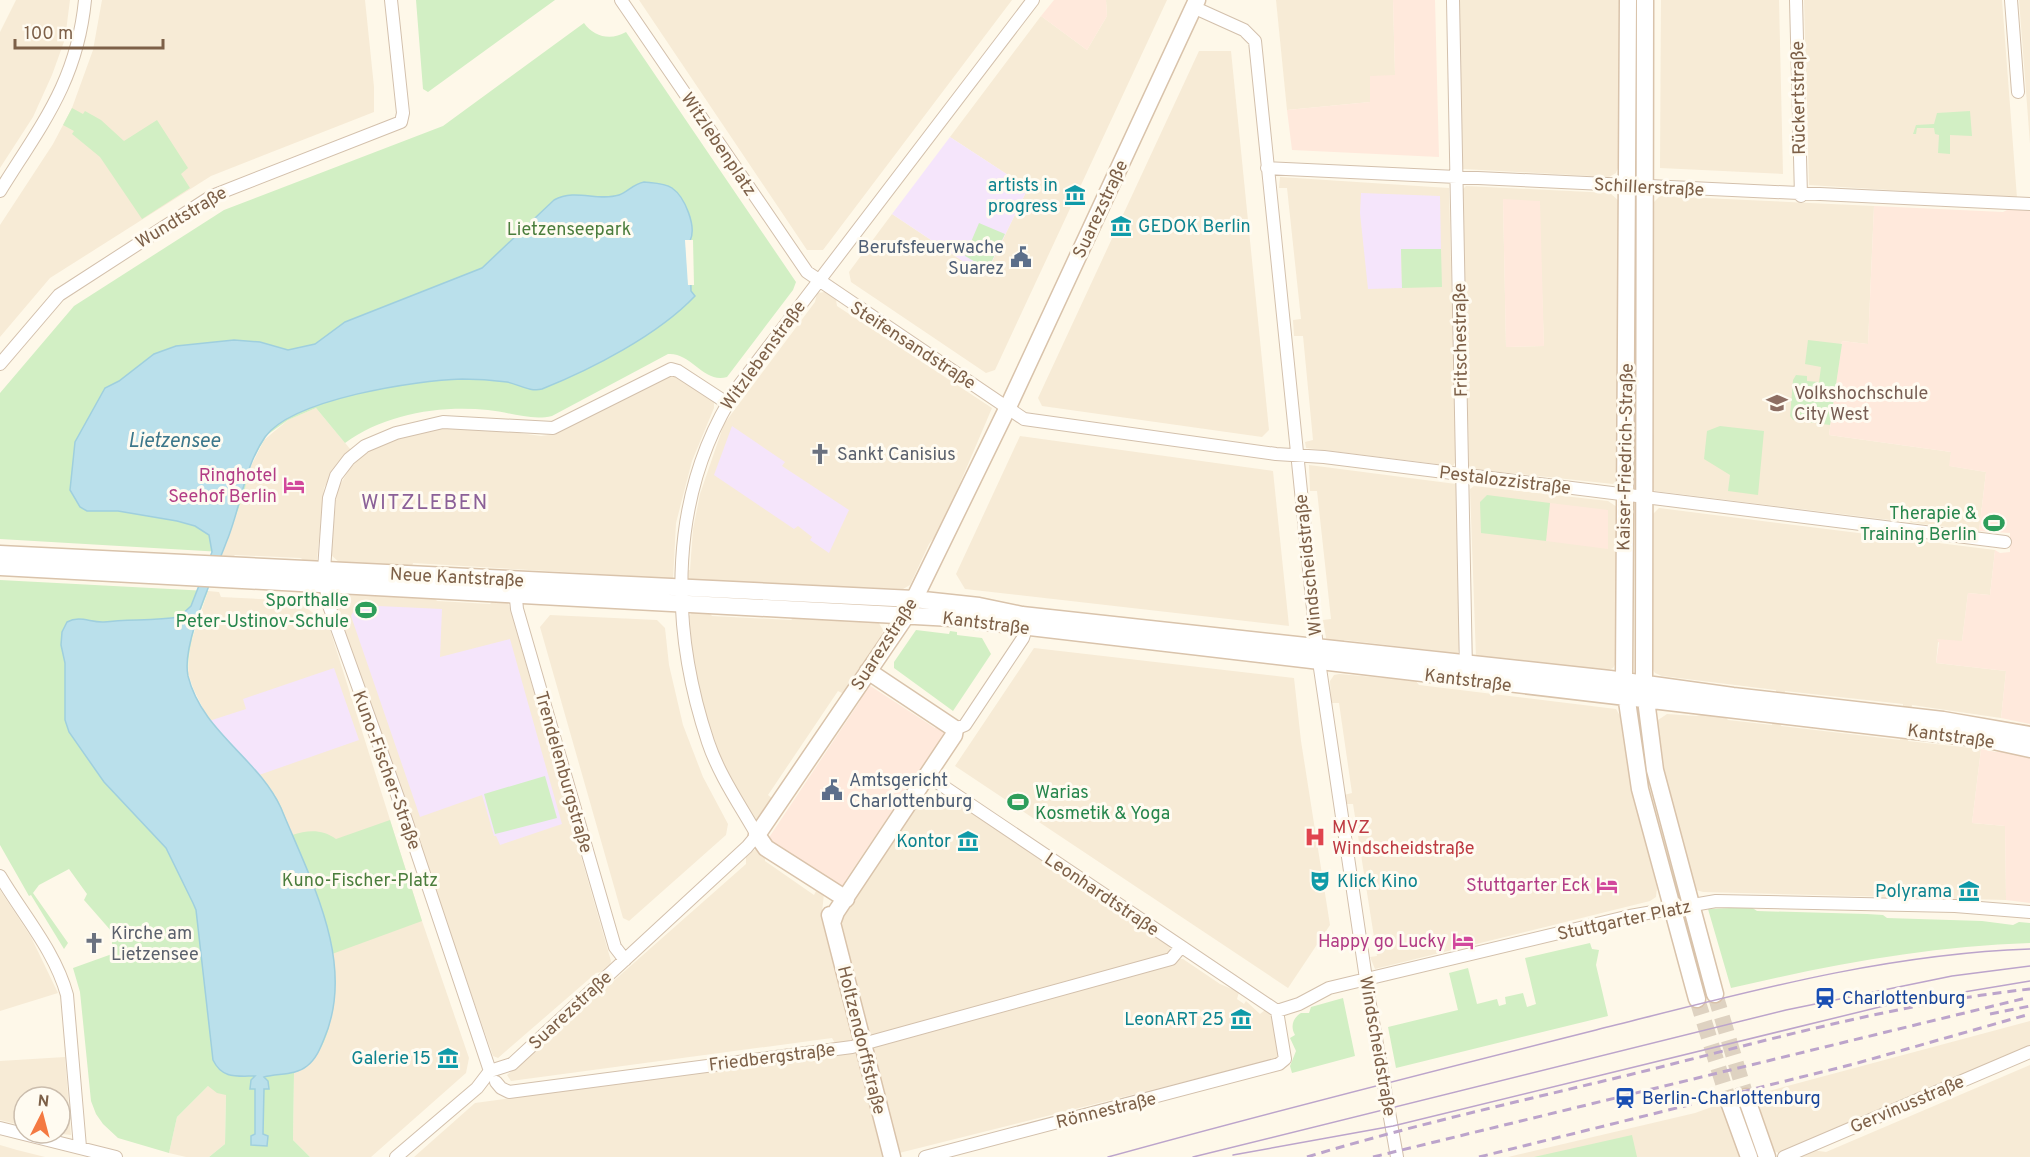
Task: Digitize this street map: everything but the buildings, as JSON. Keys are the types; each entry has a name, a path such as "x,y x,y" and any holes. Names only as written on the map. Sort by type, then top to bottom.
{"main road":[{"name":"Kaiser-Friedrich-Straße","path":"1628,0 1635,187 1645,692 1655,770 1715,994"},
{"name":"Kaiser-Friedrich-Straße","path":"1645,0 1635,187 1624,494 1624,689 1640,789 1670,908 1697,999"},
{"name":"Suarezstraße","path":"757,835 906,616 1008,407 1195,3"},
{"name":"Neue Kantstraße","path":"0,554 183,570 515,588 680,596 914,599"},
{"name":"Neue Kantstraße","path":"0,567 183,570"},
{"name":"Neue Kantstraße","path":"680,596 906,616"},
{"name":"Kantstraße","path":"914,599 979,606 1030,616 1318,655 1624,689 1984,739 2030,749"},
{"name":"Kantstraße","path":"906,616 952,618 1026,628 1318,655"},
{"path":"832,923 836,912 928,776 954,732 868,672"},
{"name":"Kantstraße","path":"1645,692 1943,720 2030,735"},
{"name":"Witzlebenstraße","path":"757,835 766,848 828,890 846,899"},
{"name":"Holtzendorffstraße","path":"828,890 832,923 892,1157"},
{"path":"1746,1097 1767,1157"},
{"path":"1729,1102 1749,1157"}],"street":[{"path":"0,191 61,93 73,59 85,0"},
{"name":"Wundtstraße","path":"0,364 69,287 213,196 245,181 401,122 391,0"},
{"name":"Witzlebenstraße","path":"757,835 728,786 708,743 692,683 680,596 682,545 692,492 711,434 727,403 1033,0"},
{"name":"Fritschestraße","path":"1453,0 1466,672"},
{"name":"Rückertstraße","path":"1796,0 1801,195"},
{"path":"2011,0 2018,92"},
{"name":"Witzlebenplatz","path":"624,1 807,272 817,282"},
{"name":"Windscheidstraße","path":"1195,3 1244,30 1256,41 1296,456 1318,655 1366,979 1397,1157"},
{"name":"Schillerstraße","path":"1267,168 1801,195 2030,204"},
{"name":"Steifensandstraße","path":"817,282 1008,407"},
{"name":"Kuno-Fischer-Straße","path":"493,1076 405,818 328,603 325,577 327,509 332,484 349,459 382,438 411,428 443,422 553,428 671,369 678,371 727,403"},
{"name":"Pestalozzistraße","path":"1008,407 1024,418 1296,456 1642,496 2005,542"},
{"name":"Trendelenburgstraße","path":"515,588 615,947 625,960"},
{"path":"954,732 965,725 1023,638 1026,628"},
{"name":"Leonhardtstraße","path":"928,776 1277,1011"},
{"name":"Suarezstraße","path":"396,1157 480,1085 512,1064 744,851 757,835"},
{"path":"0,876 38,933 62,979 67,995 80,1147"},
{"name":"Stuttgarter Platz","path":"1277,1011 1299,1004 1329,988 1690,904 1726,901 1955,906 2030,912"},
{"name":"Friedbergstraße","path":"493,1076 501,1088 509,1092 852,1047 1171,959 1181,947"},
{"name":"Rönnestraße","path":"925,1157 1267,1069 1285,1059 1277,1011"},
{"name":"Gervinusstraße","path":"1784,1157 2030,1052"},
{"path":"0,1128 117,1157"}],"shaded area":[{"path":"16,0 70,0 65,39 52,75 33,117 0,168 0,32"},
{"path":"102,0 365,0 374,87 374,112 211,176 50,278 0,337 0,225 53,144 72,108 93,50"},
{"path":"639,0 1012,0 823,250 807,250"},
{"path":"1054,0 1106,0 1107,16 1087,50 1041,16"},
{"path":"1106,0 1167,0 995,370 986,373 851,282 849,272 892,214 985,276 1028,188 950,137 1041,16 1087,50 1107,16"},
{"path":"1276,0 1393,0 1395,75 1370,102 1287,110"},
{"path":"1393,0 1435,0 1439,157 1292,150 1287,110 1370,102 1370,76 1395,75"},
{"path":"1459,0 1620,0 1619,165 1616,173 1609,177 1463,169"},
{"path":"1661,0 1779,0 1783,174 1660,168"},
{"path":"1804,0 2002,0 2017,198 1809,185"},
{"path":"2019,0 2030,0 2030,144 2025,78"},
{"path":"1199,51 1231,51 1269,430 1262,437 1042,406 1038,398"},
{"path":"950,137 1028,188 985,276 892,214"},
{"path":"1280,177 1449,188 1456,461 1453,466 1306,448 1305,442 1313,440 1303,336 1294,336 1293,320 1301,319 1287,188 1279,188"},
{"path":"1466,186 1610,193 1620,202 1619,477 1613,484 1473,469 1469,466 1463,189","holes":["1503,199 1541,264 1544,346 1506,347"]},
{"path":"1361,193 1440,196 1441,249 1401,249 1402,288 1368,289 1360,213"},
{"path":"1660,196 1874,206 1868,344 1842,341 1829,435 1951,452 1950,466 1986,472 1979,531 1655,491 1652,488 1651,205"},
{"path":"1503,199 1540,201 1544,346 1506,347"},
{"path":"1874,206 2003,212 2030,209 2030,724 2001,718 2006,671 1936,663 1939,643 1937,639 1962,641 1968,593 1990,595 1995,550 2000,553 2010,552 2010,533 1979,531 1986,472 1949,466 1951,452 1829,435 1842,341 1868,344"},
{"path":"825,292 836,300 837,306 992,408 940,530 929,544 910,585 903,589 857,587 817,592 815,585 710,580 709,586 687,582 686,570 690,570 693,529 700,494 724,424 815,302 817,293"},
{"path":"674,374 714,402 714,408 692,461 676,523 673,580 652,583 649,577 413,563 411,571 339,562 331,555 337,490 350,468 367,451 400,436 440,427 493,429 541,436 556,434 666,375"},
{"path":"316,408 351,450 337,463 324,488 317,560 307,565 301,558 235,555 228,561 219,561 243,497 246,476 264,440 288,420"},
{"path":"732,426 785,462 782,466 849,510 829,553 810,540 812,537 798,526 794,529 714,475"},
{"path":"1020,436 1273,471 1289,626 965,589 956,574"},
{"path":"1309,465 1456,484 1460,644 1457,657 1444,658 1438,651 1344,640 1343,647 1327,643 1323,620 1331,619 1317,491 1310,491"},
{"path":"1474,486 1608,501 1617,507 1616,663 1613,668 1606,671 1476,658 1470,489"},
{"path":"1550,503 1608,510 1608,549 1546,541"},
{"path":"1659,508 1995,550 1990,595 1968,593 1962,641 1938,642 1936,663 2006,671 2001,718 1912,705 1911,712 1903,711 1903,704 1785,691 1784,697 1776,696 1776,690 1662,676 1655,673 1652,668 1651,516"},
{"path":"208,591 219,592 221,597 297,601 316,615 325,614 422,921 469,1058 466,1073 371,1157 310,1157 293,1140 294,1073 306,1067 319,1051 334,1001 332,954 311,881 275,795 210,723 193,688 188,673 190,645"},
{"path":"343,594 399,597 431,594 437,601 490,604 496,598 506,600 509,605 611,961 608,971 596,973 498,1058 493,1056 335,603"},
{"path":"357,605 442,609 440,657 510,639 562,824 500,845 494,836 482,795 420,817 351,616"},
{"path":"706,609 712,616 791,620 799,614 877,620 883,630 882,637 844,694 838,691 768,795 773,799 755,823 726,770 714,742 694,672 689,616 694,610"},
{"path":"550,615 657,620 665,628 669,665 683,725 703,777 728,824 726,835 629,921 623,918 540,627"},
{"path":"1034,648 1294,678 1301,741 1330,925 1288,988 955,766"},
{"path":"334,668 359,740 259,775 209,721 246,709 243,699"},
{"path":"1334,675 1384,678 1413,677 1419,685 1616,709 1620,716 1629,776 1657,888 1656,897 1650,901 1375,969 1370,957 1377,956 1353,804 1345,804 1344,795 1352,793 1339,703 1331,703 1330,681"},
{"path":"869,685 935,728 938,725 946,734 941,751 935,747 845,881 848,887 845,891 770,842 770,836 860,701 859,691"},
{"path":"1722,713 1728,720 1772,725 1773,719 1782,720 1781,726 1900,740 1901,733 1908,734 1908,741 1981,749 1972,823 2005,826 2006,900 1703,892 1693,889 1669,799 1657,726 1658,720 1667,714 1696,716"},
{"path":"1981,749 1996,752 2010,749 2030,754 2030,903 2006,900 2005,826 1972,823"},
{"path":"932,796 952,799 1169,946 1177,959 1183,959 1220,984 1239,992 1237,999 1244,1004 1246,1001 1260,1014 1265,1010 1272,1015 1279,1058 899,1153 875,1054 872,1054 874,1036 868,1034 862,1019 865,1015 843,932 839,928 839,915 918,803"},
{"path":"758,848 765,853 765,861 814,895 817,889 824,893 822,913 854,1036 852,1040 836,1045 832,1038 511,1081 507,1075 746,864 746,855"},
{"path":"0,890 31,937 58,993 0,1011"},
{"path":"2030,1021 2030,1048 1782,1154 1773,1151 1754,1095"},
{"path":"854,1052 857,1054 878,1140 882,1143 882,1157 414,1157 475,1103"},
{"path":"65,1057 67,1085 12,1085 12,1123 0,1120 0,1061"},
{"path":"2030,1065 2030,1157 1796,1157 1812,1150 1826,1152"},
{"path":"208,1086 226,1094 225,1144 209,1157 186,1157 169,1153 177,1117"},
{"path":"1723,1103 1741,1157 1508,1157 1695,1113"},
{"path":"0,1145 17,1150 45,1157 0,1157"}],"green space":[{"path":"416,0 555,0 428,92 423,89"},
{"name":"Lietzenseepark","path":"584,23 593,32 603,36 615,36 626,32 796,282 793,290 727,377 711,376 684,358 668,354 552,416 528,417 470,409 432,411 395,418 360,433 345,443 316,408 288,420 267,435 251,462 243,497 222,552 0,539 0,393 74,306 224,210 443,126"},
{"path":"72,108 83,114 85,111 101,120 124,141 157,120 188,168 181,174 190,188 142,219 100,157 72,134 74,131 63,125"},
{"path":"1970,111 1972,136 1950,135 1950,154 1938,153 1939,135 1935,134 1934,128 1917,128 1916,134 1913,134 1916,125 1934,124 1937,113"},
{"path":"979,223 1005,234 988,269 965,256"},
{"path":"1401,249 1441,249 1442,287 1402,288"},
{"path":"1632,329 1636,329 1636,476 1632,475"},
{"path":"1808,340 1842,344 1830,425 1793,420 1790,416 1793,380 1796,375 1807,376 1807,381 1819,382 1821,367 1805,364"},
{"path":"1720,426 1764,431 1758,495 1728,491 1730,475 1704,459 1707,431"},
{"path":"1487,495 1550,503 1546,541 1481,533 1480,502"},
{"name":"Kuno-Fischer-Platz","path":"0,580 208,591 197,620 190,650 188,671 191,687 209,719 276,797 292,835 315,831 336,839 390,820 422,921 332,954 332,1005 326,1037 319,1051 308,1064 294,1073 293,1140 310,1157 209,1157 225,1144 226,1095 217,1093 208,1086 177,1117 169,1153 118,1138 96,1114 91,1101 80,992 73,968 112,954 112,932 84,900 87,894 69,869 39,885 33,893 68,943 64,949 31,895 29,896 0,845"},
{"path":"916,630 949,634 950,631 957,632 957,635 982,638 991,654 953,711 894,668 894,662"},
{"path":"545,776 557,818 495,834 484,794"},
{"path":"1751,907 1757,911 1867,914 1883,915 1887,918 1982,921 2013,925 2019,922 2030,923 2030,943 1917,952 1731,988 1708,909"},
{"path":"1590,943 1592,949 1599,950 1596,965 1608,1016 1396,1068 1388,1027 1458,1010 1449,973 1468,968 1477,1004 1497,999 1499,1006 1506,1004 1505,997 1523,993 1527,1007 1536,1004 1525,958"},
{"path":"1343,998 1355,1056 1292,1073 1290,1066 1296,1051 1290,1038 1295,1035 1293,1025 1296,1017 1301,1013 1309,1013 1311,1007"},
{"path":"1632,1135 1637,1157 1534,1157"}],"water":[{"name":"Lietzensee","path":"644,182 666,185 677,192 691,220 691,291 695,296 663,324 603,361 538,390 490,380 442,380 387,388 327,402 279,424 265,437 252,462 231,530 194,628 187,662 188,676 195,696 205,713 259,774 281,808 305,863 326,922 333,951 335,981 333,1010 324,1039 315,1057 307,1066 292,1073 264,1077 268,1081 269,1089 264,1089 263,1134 268,1136 267,1146 251,1145 251,1136 255,1134 255,1089 250,1089 251,1080 255,1076 236,1076 225,1073 213,1060 196,910 193,903 166,848 104,782 69,732 65,720 65,663 61,645 62,632 67,622 76,619 104,622 179,617 191,606 212,552 209,535 195,526 177,521 118,511 87,511 80,507 70,490 75,442 105,388 119,381 154,354 176,346 234,340 260,342 288,350 315,344 345,322 482,268 554,200 570,195 611,197 622,194"}],"pier":[{"path":"685,240 693,240 694,285 688,285"}],"tunnel":[{"path":"1715,994 1746,1097"},
{"path":"1697,999 1729,1102"}],"tram line":[{"path":"1108,1157 1352,1092 1757,990 1865,967 1974,952 2030,949"},
{"path":"1193,1157 1786,1010 1952,976 2030,966"},
{"path":"1233,1155 1393,1126 1892,1004 2030,981"}],"railway":[{"path":"1307,1157 1434,1122 1838,1023 1934,1003 2030,989"},
{"path":"1373,1157 2026,998"},
{"path":"1990,1014 2030,1006"},
{"path":"1479,1157 1854,1064 2030,1014"}],"place":[{"name":"artists in progress","path":"1075,195"},
{"name":"GEDOK Berlin","path":"1121,226"},
{"name":"Berufsfeuerwache Suarez","path":"1021,257"},
{"name":"Volkshochschule City West","path":"1777,403"},
{"name":"Sankt Canisius","path":"820,454"},
{"name":"Ringhotel Seehof Berlin","path":"294,485"},
{"name":"Therapie & Training Berlin","path":"1994,523"},
{"name":"Sporthalle Peter-Ustinov-Schule","path":"366,610"},
{"name":"Amtsgericht Charlottenburg","path":"832,790"},
{"name":"Warias Kosmetik & Yoga","path":"1018,802"},
{"name":"MVZ Windscheidstraße","path":"1315,837"},
{"name":"Kontor","path":"968,841"},
{"name":"Klick Kino","path":"1320,881"},
{"name":"Stuttgarter Eck","path":"1607,885"},
{"name":"Polyrama","path":"1969,891"},
{"name":"Happy go Lucky","path":"1463,941"},
{"name":"Kirche am Lietzensee","path":"94,943"},
{"name":"Charlottenburg","path":"1825,998"},
{"name":"LeonART 25","path":"1241,1019"},
{"name":"Galerie 15","path":"448,1058"},
{"name":"Berlin-Charlottenburg","path":"1625,1098"}],"district":[{"name":"WITZLEBEN","path":"425,502"}]}
